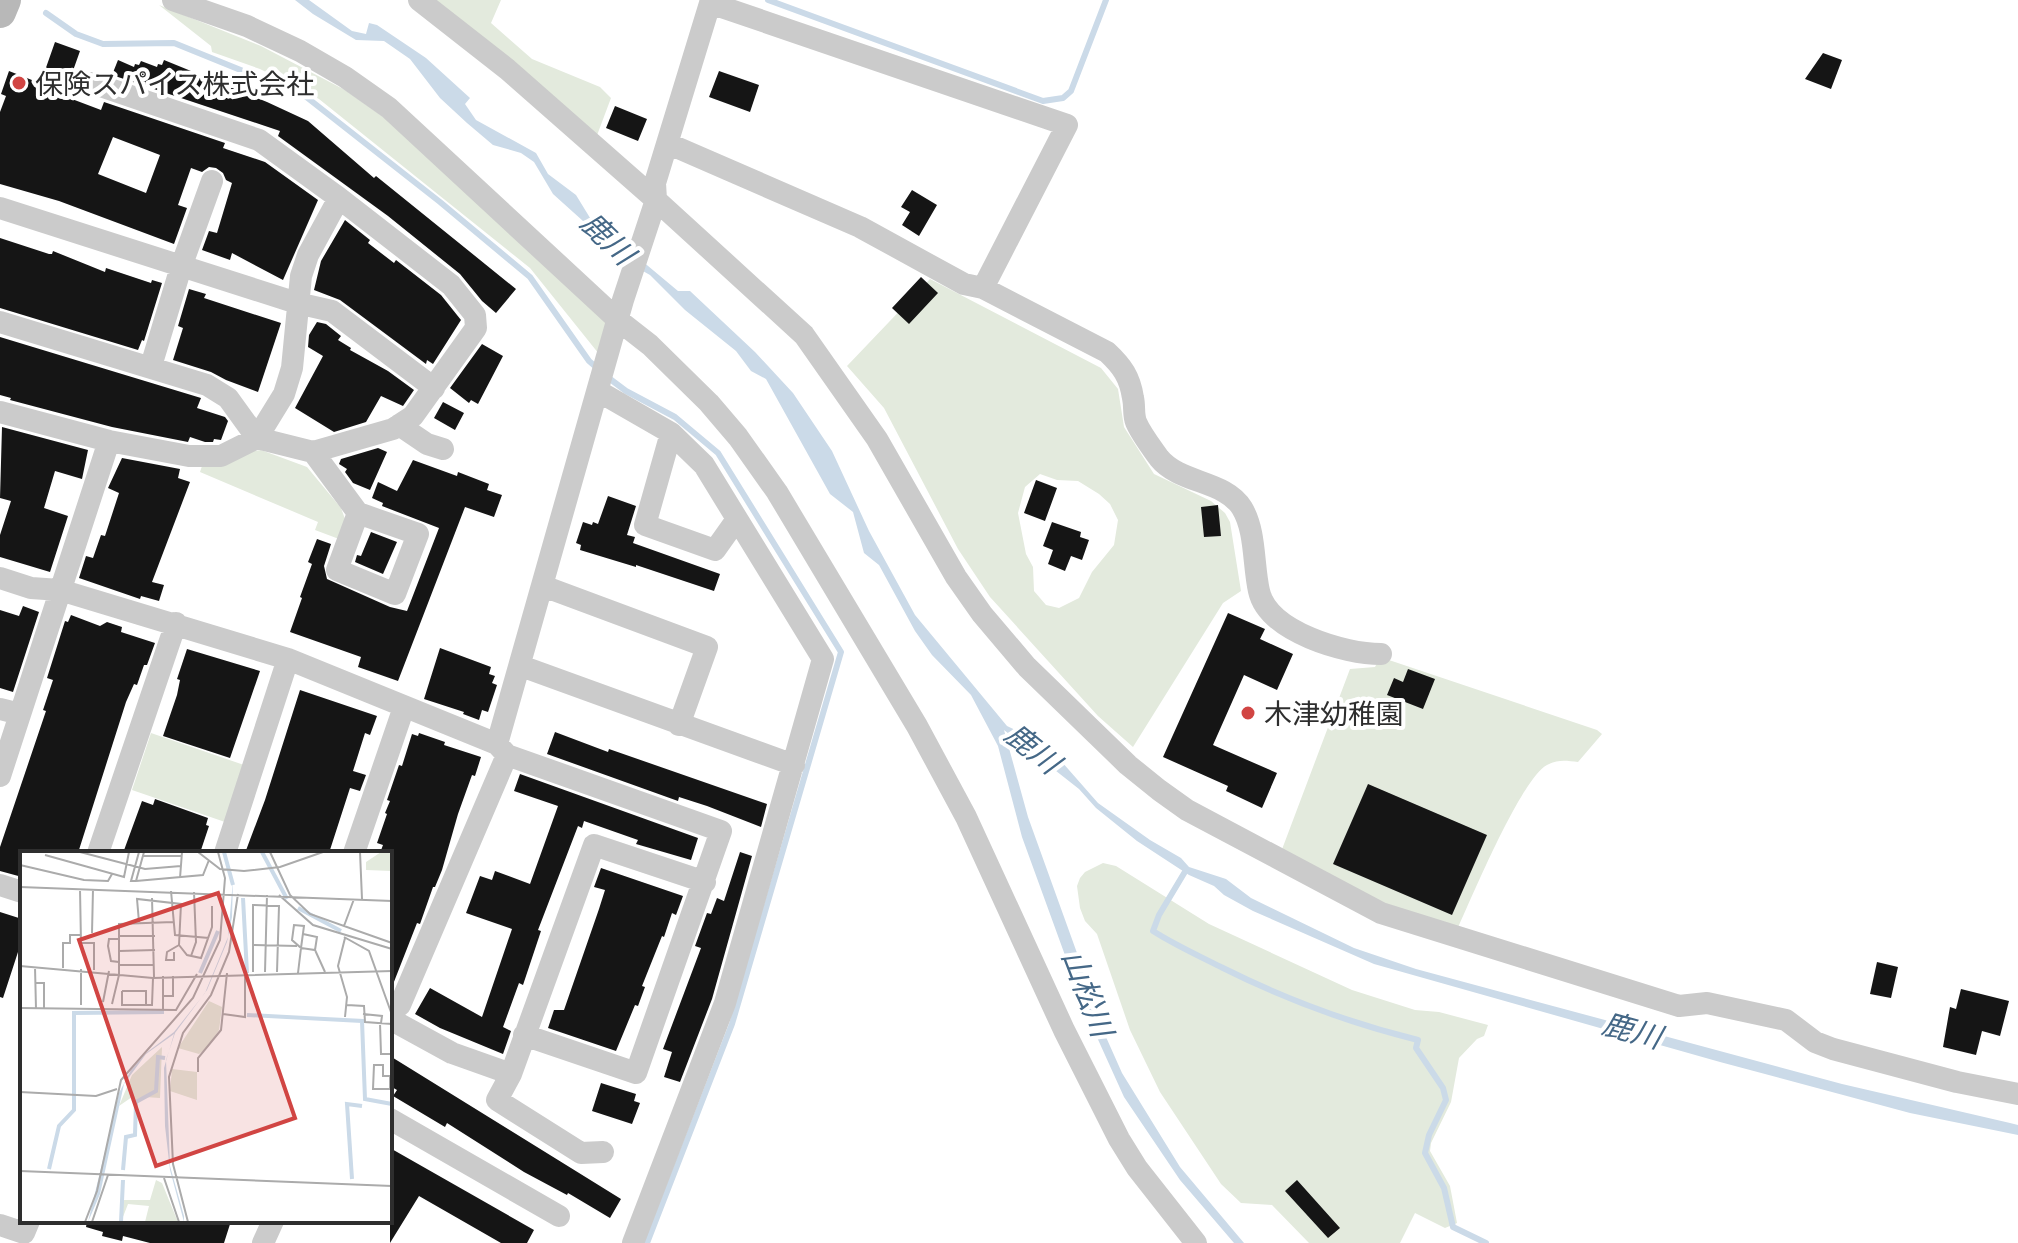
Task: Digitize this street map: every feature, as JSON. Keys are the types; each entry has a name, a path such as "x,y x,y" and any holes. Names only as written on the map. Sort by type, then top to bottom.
{"street":[{"path":"0,12 5,0"},
{"path":"173,0 247,26 300,51 378,100 620,310 650,345 709,403 777,492 903,702 966,817 1064,1030 1119,1139 1137,1168 1196,1243"},
{"path":"419,0 507,69 653,208 804,335 877,439 956,577 982,614 1027,667 1128,765 1187,810 1286,861 1343,895 1429,930 1679,1006 1707,1003 1786,1020 1815,1042 1833,1049 1957,1082 2018,1094"},
{"path":"392,1014 400,1005 502,750 543,586 620,310 653,208 655,183 711,2 1067,125 983,288"},
{"path":"0,322 207,385 228,398 257,438 313,452 399,425 413,416 476,328 475,315 451,285 259,140 92,83"},
{"path":"669,144 860,227 964,284 983,288 1107,352 1120,364 1131,387 1136,421 1159,458 1176,472 1222,492 1240,504 1248,523 1259,594 1270,615 1289,629 1361,654 1381,654"},
{"path":"151,366 181,267 212,181"},
{"path":"0,412 109,441 189,456 221,456 257,438 284,394 292,368 297,303 308,255 339,198"},
{"path":"0,208 297,303 332,311 434,388"},
{"path":"598,391 671,433 704,465 823,659 713,1039 633,1243"},
{"path":"399,425 427,444 443,449"},
{"path":"671,433 645,525 715,550 737,519"},
{"path":"0,776 10,712 60,590 109,441"},
{"path":"313,452 358,513"},
{"path":"0,578 31,588 60,590 288,659 502,750 721,831 636,1073 524,1035"},
{"path":"543,586 707,647 679,725"},
{"path":"99,851 176,623"},
{"path":"226,851 288,659"},
{"path":"521,666 794,765"},
{"path":"355,851 404,707"},
{"path":"603,1152 581,1153 497,1100 511,1074 594,845 705,882"},
{"path":"0,885 20,891"},
{"path":"392,1017 452,1053 511,1074"},
{"path":"392,1120 559,1216"},
{"path":"0,1225 24,1233 28,1223"},
{"path":"263,1243 272,1223"}],"shaded area":[{"path":"433,0 501,0 491,23 532,59 600,87 611,98 596,138"},
{"path":"159,5 261,46 345,90 389,121 604,318 606,326 599,354 530,268 319,99 260,69 212,52 211,46"},
{"path":"930,279 1101,368 1118,389 1124,427 1154,474 1211,501 1225,513 1230,522 1241,591 1223,603 1133,747 1098,716 990,597 958,549 884,408 847,366","holes":["1040,474 1057,480 1078,481 1099,494 1110,504 1118,520 1114,545 1092,572 1079,598 1059,608 1046,605 1034,591 1033,567 1026,554 1018,513 1025,487"]},
{"path":"261,450 307,467 341,508 345,519 339,539 315,530 318,522 200,472 202,466"},
{"path":"1380,657 1602,734 1578,762 1555,762 1536,775 1498,840 1457,930 1400,911 1281,852 1350,669 1375,667"},
{"path":"151,733 244,765 225,822 132,790"},
{"path":"1103,863 1116,866 1209,924 1352,990 1415,1010 1439,1012 1488,1025 1484,1036 1459,1058 1451,1102 1431,1143 1430,1151 1450,1186 1457,1223 1445,1228 1415,1213 1400,1243 1309,1243 1272,1205 1241,1203 1221,1184 1160,1092 1130,1030 1097,934 1085,921 1080,908 1077,886 1080,878"}],"water":[{"path":"295,0 309,0 352,31 366,34 369,23 377,25 426,58 470,98 465,104 476,120 536,153 548,174 576,195 595,226 605,230 678,291 690,291 755,352 793,393 832,451 869,531 915,615 1007,726 1047,745 1098,803 1181,858 1189,867 1226,879 1251,898 1354,948 1416,969 1842,1084 2018,1125 2018,1135 1910,1113 1374,964 1253,911 1214,886 1189,875 1137,841 1096,808 1079,789 1004,730 1028,817 1098,1019 1122,1073 1180,1167 1244,1243 1234,1243 1180,1180 1124,1097 1086,1013 1022,837 998,746 971,695 932,655 915,631 879,565 864,553 853,512 830,494 766,379 751,371 736,351 685,310 650,275 616,256 593,238 583,221 553,194 534,162 521,153 493,145 440,98 410,59 384,41 356,40"}],"building":[{"path":"55,42 80,51 64,96 101,110 104,102 225,143 223,148 265,162 318,200 283,280 232,253 230,260 202,250 209,231 217,233 232,183 216,168 209,167 202,172 191,168 178,205 187,208 174,244 59,201 0,184 0,112 6,96 1,94 9,71 37,82 39,78 42,79","holes":["113,137 160,155 146,193 98,174"]},
{"path":"1823,53 1842,60 1831,89 1805,79"},
{"path":"118,60 134,67 141,61 157,67 164,60 308,121 374,178 376,176 516,289 496,313 460,274 388,216 278,136 280,131 112,75"},
{"path":"719,71 759,85 750,112 709,97"},
{"path":"615,106 647,119 638,141 606,128"},
{"path":"912,190 937,205 919,236 902,225 910,212 901,207"},
{"path":"345,220 370,240 368,243 441,295 461,320 433,364 427,360 426,364 340,300 314,290 321,261"},
{"path":"0,238 49,254 53,251 105,272 106,268 151,283 152,280 162,283 144,341 138,350 0,308"},
{"path":"921,277 938,293 909,324 892,308"},
{"path":"189,289 206,294 204,298 281,323 258,392 173,360 183,328 178,326"},
{"path":"317,322 326,324 341,336 338,340 350,350 414,390 403,406 381,396 366,422 334,432 295,408 323,356 308,347 309,335"},
{"path":"0,337 201,398 197,408 225,417 228,421 221,440 205,442 190,437 188,442 112,427 10,400 0,395"},
{"path":"482,344 503,356 478,404 471,400 469,403 450,388"},
{"path":"443,402 464,413 455,430 434,418"},
{"path":"2,427 88,450 82,479 55,471 44,508 68,516 50,572 0,557 0,535 11,501 0,498"},
{"path":"378,448 387,452 370,490 353,483 345,472 347,469 339,464 341,459"},
{"path":"122,458 180,469 178,478 190,482 152,582 164,585 159,601 141,596 140,599 79,578 86,556 93,558 101,535 105,536 119,493 108,488"},
{"path":"413,460 489,484 487,490 502,495 494,517 465,507 398,681 358,667 361,657 290,632 317,539 331,544 324,566 327,579 390,607 407,611 439,528 382,506 383,503 372,498 378,482 397,491"},
{"path":"1036,480 1057,488 1045,521 1024,513"},
{"path":"608,496 636,506 627,535 635,537 633,543 720,574 714,591 580,550 581,545 576,543 583,522 598,524"},
{"path":"1218,505 1221,536 1204,537 1201,507"},
{"path":"1052,522 1081,532 1080,537 1089,540 1082,560 1071,556 1065,571 1048,564 1053,550 1043,546"},
{"path":"371,532 397,542 383,574 355,562 357,555 361,556"},
{"path":"23,606 39,612 13,692 0,688 0,610 19,616"},
{"path":"1228,613 1265,629 1260,639 1293,654 1277,690 1244,675 1213,745 1277,773 1262,808 1226,791 1228,786 1163,757"},
{"path":"71,615 100,626 107,622 122,627 121,632 155,643 147,665 144,665 137,685 134,684 126,702 79,851 20,851 20,876 0,871 0,847 46,711 43,710 53,680 47,678 65,621 68,622"},
{"path":"440,648 491,667 489,674 495,676 492,683 497,685 488,712 482,710 479,720 424,699"},
{"path":"187,649 260,671 230,758 163,736 177,695 180,680 177,679"},
{"path":"1408,669 1435,679 1423,709 1387,695 1394,678 1403,682"},
{"path":"300,690 377,716 370,735 365,733 353,771 366,775 360,791 350,788 330,851 246,851"},
{"path":"555,732 767,804 761,827 707,806 679,797 678,801 547,754"},
{"path":"419,733 481,757 458,814 442,870 392,987 392,851 381,851 383,845 377,843 399,765 402,766 412,734 418,736"},
{"path":"520,774 698,838 691,860 636,844 638,840 584,821 582,828 578,826 538,930 541,931 523,985 519,983 503,1027 511,1031 503,1054 440,1028 415,1014 430,988 482,1017 512,929 466,913 480,876 492,880 495,871 530,884 558,806 514,791"},
{"path":"1368,784 1487,835 1452,915 1333,864"},
{"path":"155,799 208,818 206,825 209,826 201,851 124,851 142,801 153,805"},
{"path":"740,852 752,856 712,999 680,1082 664,1077 672,1052 663,1049 701,948 695,946 707,913 711,914 717,898 724,901"},
{"path":"601,868 683,896 676,915 672,913 662,936 642,986 645,987 638,1006 635,1005 616,1051 548,1028 554,1010 564,1010 599,909 605,890 594,887"},
{"path":"0,912 20,918 20,952 3,998 0,997"},
{"path":"1877,962 1898,967 1891,998 1870,994"},
{"path":"1961,989 2009,1001 2000,1036 1982,1031 1976,1055 1943,1047 1950,1007 1956,1009"},
{"path":"392,1057 621,1199 610,1218 524,1172 447,1123 445,1127 393,1096 397,1090 392,1087"},
{"path":"601,1083 636,1094 634,1101 640,1103 632,1124 592,1111"},
{"path":"392,1149 534,1230 527,1243 501,1243 419,1196 390,1243"},
{"path":"1297,1180 1340,1228 1328,1238 1285,1191"},
{"path":"87,1223 230,1223 224,1243 150,1243 123,1236 122,1241 102,1236 103,1232 86,1227"}],"waterway":[{"path":"768,0 1043,101 1063,98 1071,91 1106,0"},
{"path":"46,13 76,34 103,44 174,43 305,96 530,277 596,367"},
{"path":"610,379 675,417 718,453 841,652 732,1024 647,1243"},
{"path":"1186,870 1153,931 1223,968 1295,1000 1367,1026 1418,1040 1416,1048 1443,1088 1446,1100 1429,1135 1425,1153 1444,1188 1453,1227 1486,1243"}],"place":[{"name":"保険スパイス株式会社","path":"19,83"},
{"name":"木津幼稚園","path":"1248,713"}],"water label":[{"name":"鹿川","path":"608,238"},
{"name":"鹿川","path":"1033,748"},
{"name":"山松川","path":"1088,993"},
{"name":"鹿川","path":"1632,1030"}]}
